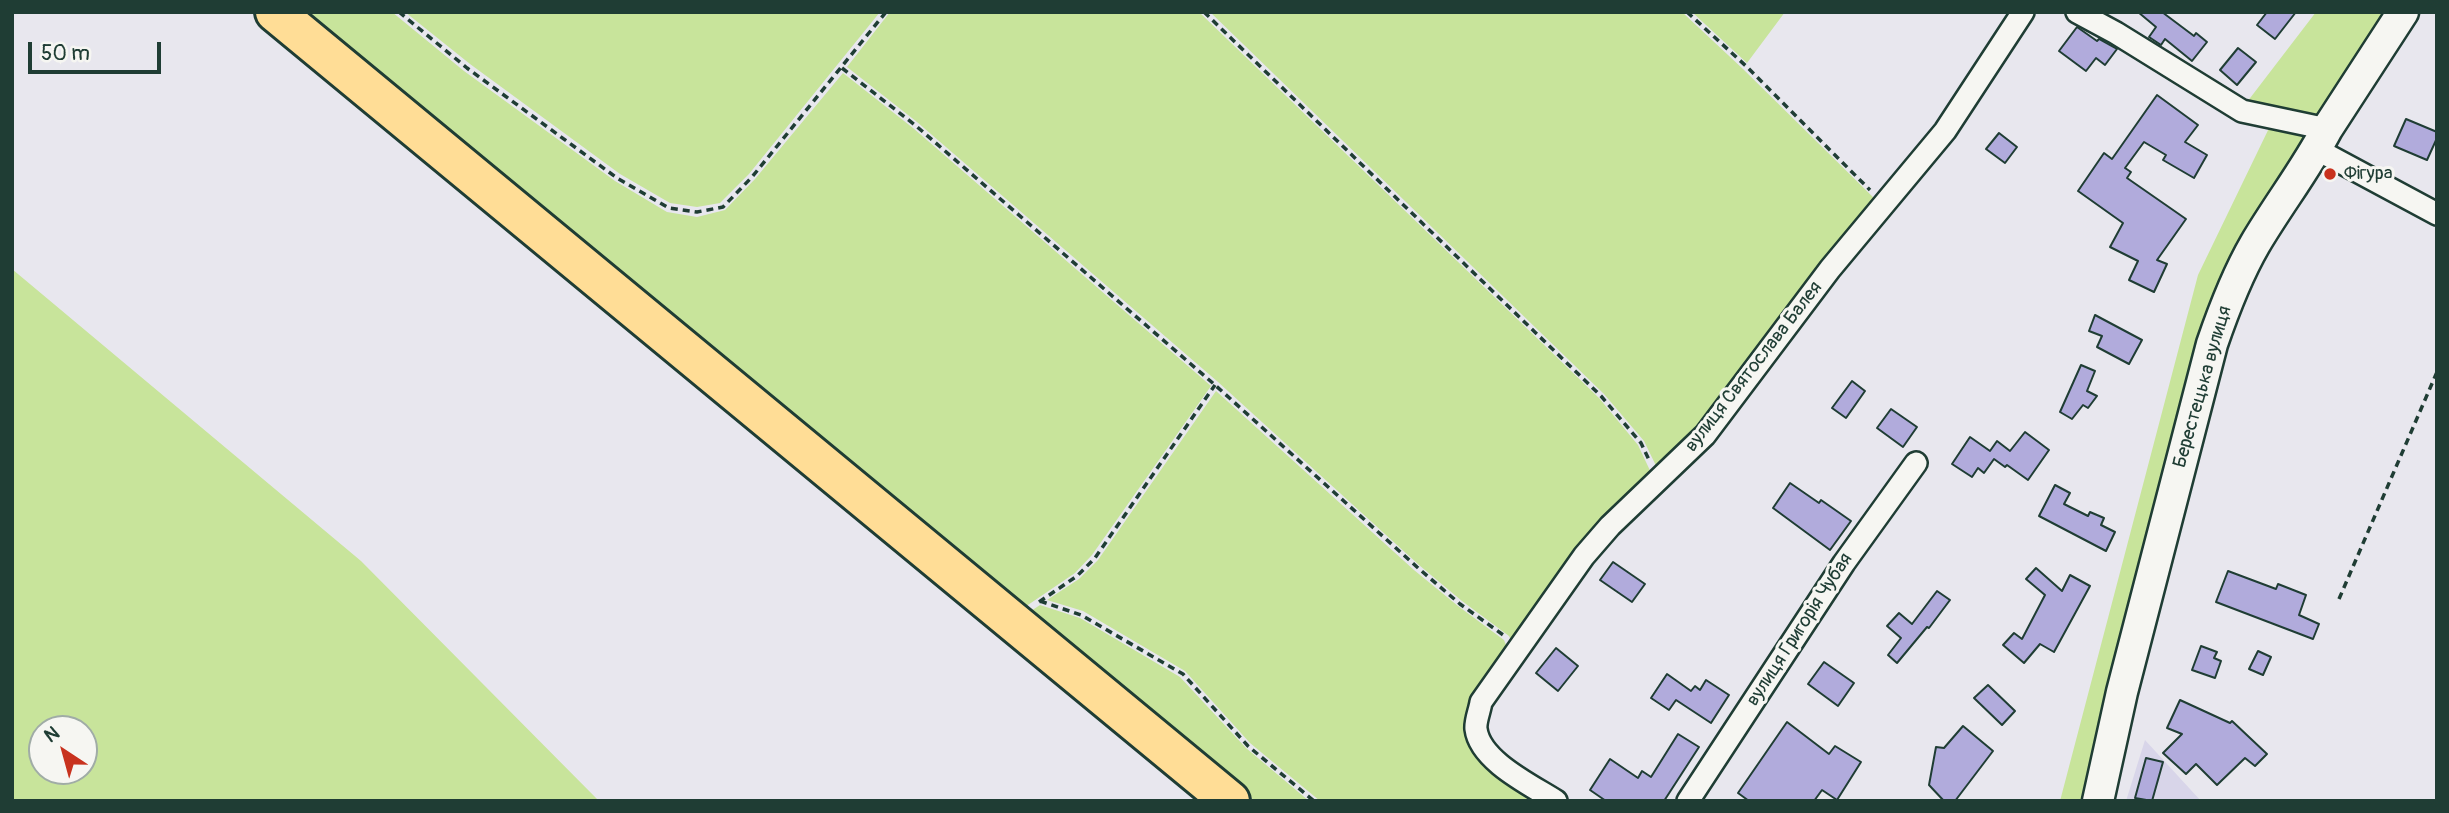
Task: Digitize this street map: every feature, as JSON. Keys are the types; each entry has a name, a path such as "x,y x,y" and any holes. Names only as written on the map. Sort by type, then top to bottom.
{"highway":[{"path":"275,12 1025,611 1230,801"}],"main road":[{"name":"Берестецька вулиця","path":"2098,801 2122,692 2212,344 2227,301 2254,246 2403,12"}],"street":[{"name":"вулиця Святослава Балея","path":"1556,801 1501,765 1483,748 1476,728 1481,702 1584,556 1610,526 1705,435 1830,269 1945,131 2023,12"},
{"path":"2077,12 2242,111 2321,139 2437,214"},
{"name":"вулиця Григорія Чубая","path":"1688,801 1844,563 1916,463"}],"path":[{"path":"399,12 467,68 617,178 669,208 696,212 723,207 752,177 886,12"},
{"path":"1205,12 1601,396 1641,443 1659,480"},
{"path":"1687,12 1746,66 1884,204"},
{"path":"842,68 915,125 1216,385 1460,604 1507,638 1514,655"},
{"path":"2339,599 2437,372"},
{"path":"1025,611 1077,576 1095,558 1216,385"},
{"path":"1025,611 1081,615 1183,674 1248,746 1314,801"}],"shaded area":[{"path":"2145,740 2201,801 2126,801"}],"green space":[{"path":"299,12 392,12 464,71 615,181 667,212 697,217 725,210 755,179 843,73 913,128 1211,386 1092,555 1075,573 1022,609"},
{"path":"405,12 880,12 749,174 720,203 697,207 670,203 620,174 470,64"},
{"path":"890,12 1199,12 1599,398 1638,445 1654,479 1515,648 1509,636 1419,565 1218,382 917,122 847,67"},
{"path":"1210,12 1682,12 1880,204 1702,433 1660,474 1644,441 1604,394"},
{"path":"1692,12 1785,12 1747,63"},
{"path":"2316,12 2388,12 2316,122 2244,106"},
{"path":"2272,122 2312,130 2243,240 2085,801 2060,801 2198,275"},
{"path":"12,269 361,561 599,801 12,801"},
{"path":"1216,391 1414,570 1504,640 1510,655 1472,729 1549,801 1320,801 1250,743 1185,671 1083,611 1047,600 1079,579 1098,560"},
{"path":"1040,605 1080,618 1180,677 1246,748 1309,801 1255,801 1028,613"}],"building":[{"path":"2138,12 2162,12 2194,36 2196,33 2207,42 2192,61 2165,39 2161,45 2149,37 2156,27"},
{"path":"2267,12 2296,12 2275,39 2257,25"},
{"path":"2077,27 2097,41 2099,39 2117,49 2105,65 2096,58 2086,71 2059,51"},
{"path":"2238,48 2256,62 2237,85 2220,70"},
{"path":"2157,95 2198,125 2185,142 2207,155 2194,178 2163,160 2166,155 2144,142 2125,168 2131,172 2127,178 2186,219 2157,260 2167,264 2154,292 2129,280 2138,261 2110,247 2123,223 2078,191 2104,153 2112,159"},
{"path":"2406,119 2437,132 2427,160 2394,146"},
{"path":"1999,133 2017,147 2005,163 1986,149"},
{"path":"2095,315 2142,340 2129,364 2097,347 2102,336 2089,331"},
{"path":"2081,365 2095,371 2087,391 2097,396 2088,408 2083,405 2072,419 2060,412"},
{"path":"1852,381 1865,391 1846,418 1832,408"},
{"path":"1891,409 1917,427 1903,447 1877,428"},
{"path":"2025,432 2049,450 2028,480 1994,459 1984,473 1978,468 1972,477 1952,464 1970,437 1990,451 1997,441 2010,451"},
{"path":"1790,483 1851,521 1830,550 1773,508"},
{"path":"2055,485 2070,493 2064,504 2088,516 2090,512 2104,518 2101,525 2115,532 2106,551 2039,516"},
{"path":"1613,562 1645,584 1632,602 1600,580"},
{"path":"2036,568 2062,591 2070,575 2090,586 2054,652 2040,644 2024,663 2003,645 2014,633 2022,639 2045,595 2026,579"},
{"path":"2228,571 2276,589 2278,584 2306,595 2299,615 2319,624 2313,639 2216,602"},
{"path":"1937,591 1950,600 1897,663 1888,655 1901,638 1887,626 1899,613 1912,624"},
{"path":"2201,646 2217,652 2214,658 2221,661 2215,678 2192,670"},
{"path":"1556,648 1578,666 1558,691 1536,673"},
{"path":"2258,651 2271,657 2263,675 2249,669"},
{"path":"1824,662 1854,683 1838,706 1808,684"},
{"path":"1667,674 1691,691 1695,686 1700,690 1706,680 1729,695 1711,723 1676,700 1669,710 1651,698"},
{"path":"1988,685 2015,711 2002,725 1974,698"},
{"path":"2180,700 2230,723 2232,721 2267,754 2255,766 2245,758 2217,785 2196,764 2186,774 2163,753 2182,734 2167,728"},
{"path":"1787,722 1829,754 1835,746 1861,762 1837,800 1822,790 1814,801 1749,801 1738,793"},
{"path":"1963,726 1993,751 1955,801 1944,801 1929,785 1936,747 1944,748"},
{"path":"1678,734 1699,747 1664,801 1606,801 1590,790 1610,759 1638,778 1642,771 1651,777"},
{"path":"2146,758 2163,762 2152,801 2135,798"}],"place":[{"name":"Фігура","path":"2330,174"}]}
